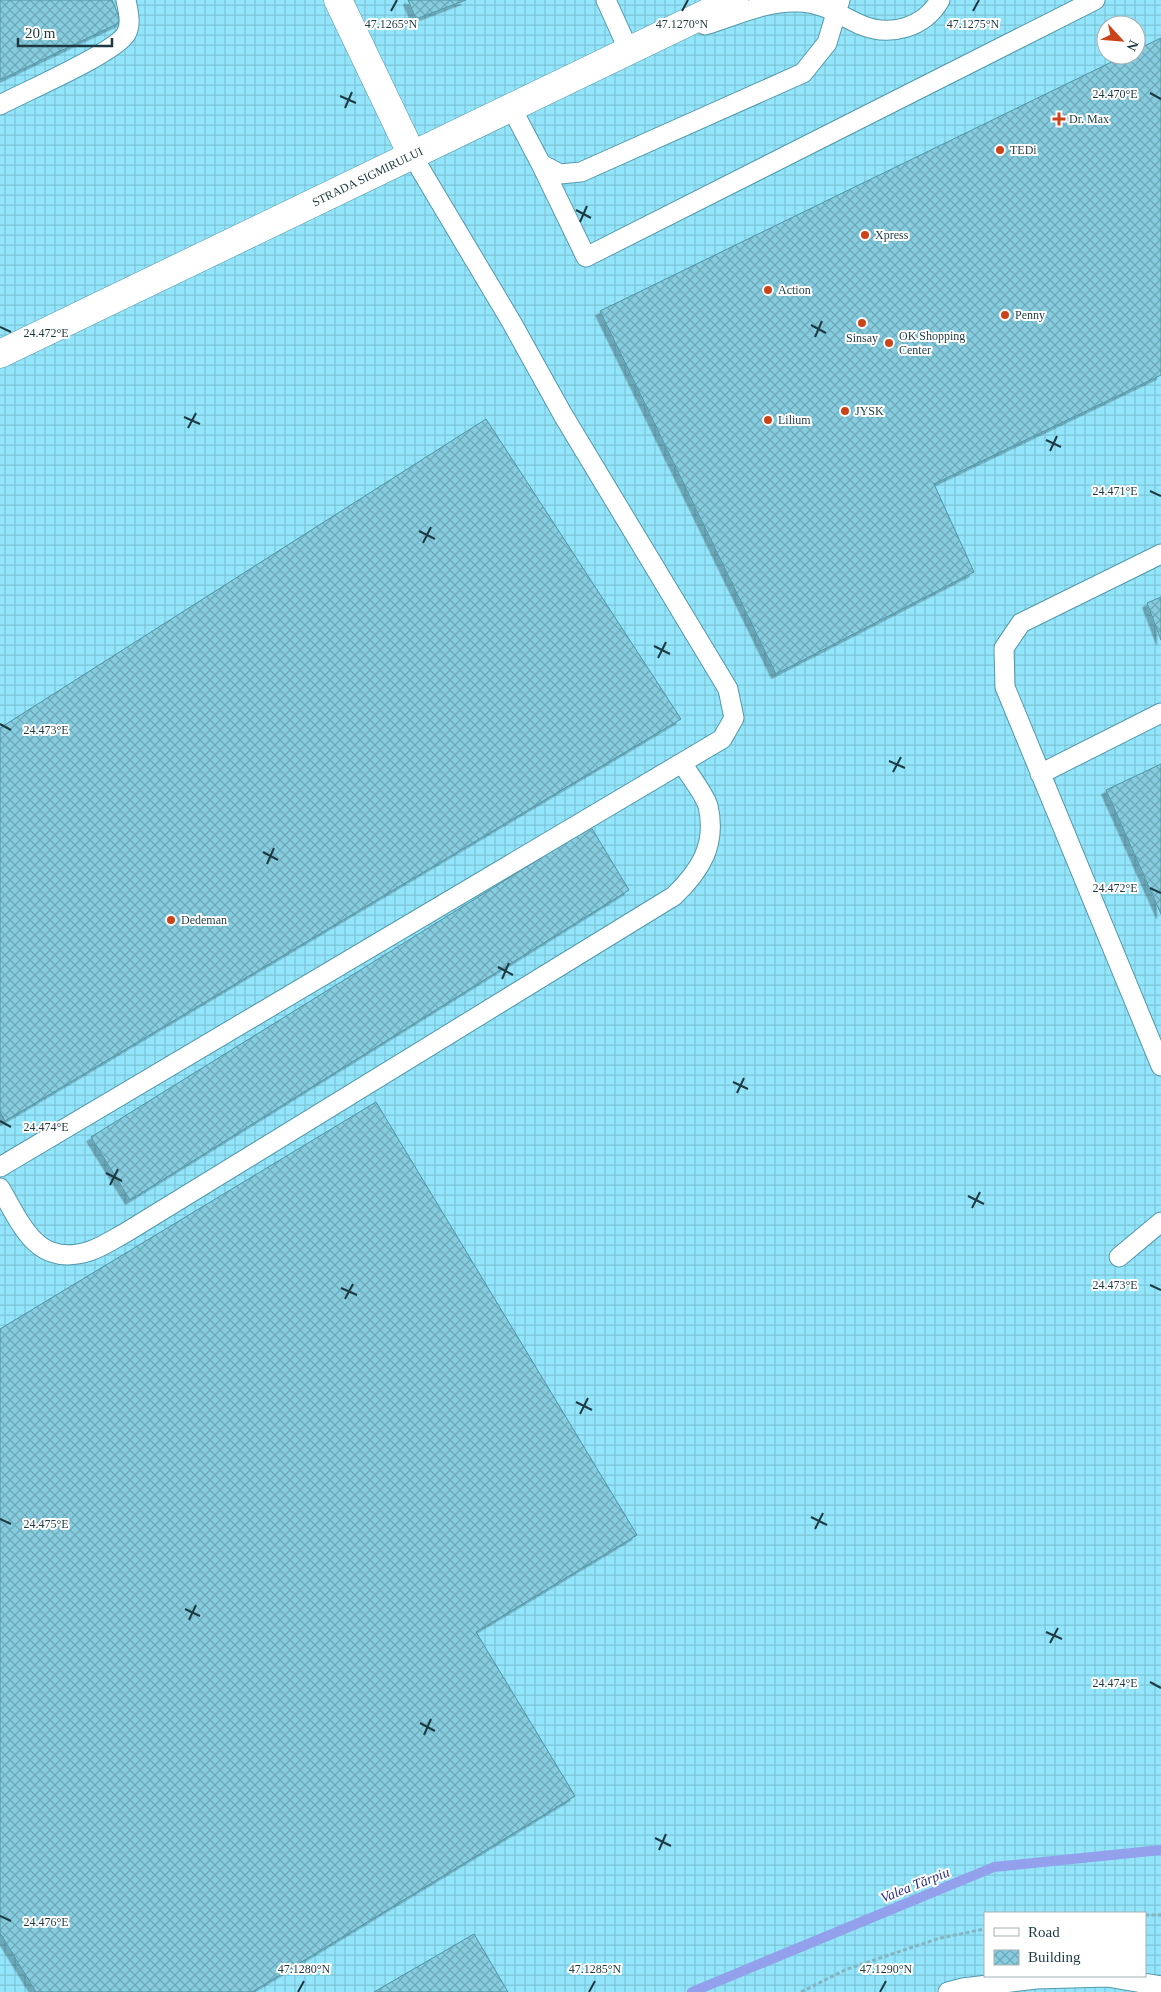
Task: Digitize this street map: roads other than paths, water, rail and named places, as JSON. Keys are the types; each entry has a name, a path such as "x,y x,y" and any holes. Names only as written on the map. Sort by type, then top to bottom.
{"main road":[{"path":"338,0 412,155"},
{"name":"STRADA SIGMIRULUI","path":"0,354 734,0"}],"lane":[{"path":"0,105 111,49 126,34 129,22 126,0"},
{"path":"606,0 638,46 770,3 796,2 838,6 862,26 893,31 914,26 935,10 940,0"},
{"path":"511,108 541,164 586,257 1095,0"},
{"path":"541,164 560,174 581,172 803,73 828,43 838,6"},
{"path":"0,1167 722,739 734,718 728,690 563,415 512,324 412,155"},
{"path":"1161,554 1021,623 1004,648 1004,687 1161,1066"},
{"path":"1040,774 1161,713"},
{"path":"0,1188 29,1237 45,1251 66,1256 91,1251 133,1228 674,896 692,878 706,855 710,826 708,805 682,762"},
{"path":"1119,1257 1161,1222"},
{"path":"958,1991 1036,1979 1107,1977 1161,1986"}],"waterway":[{"name":"Valea Tărpiu","path":"692,1992 994,1867 1161,1850"}],"place":[{"name":"Dr. Max","path":"1059,119"},
{"name":"TEDi","path":"1000,150"},
{"name":"Xpress","path":"865,235"},
{"name":"Action","path":"768,290"},
{"name":"Penny","path":"1005,315"},
{"name":"Sinsay","path":"862,323"},
{"name":"OK Shopping Center","path":"889,343"},
{"name":"JYSK","path":"845,411"},
{"name":"Lilium","path":"768,420"},
{"name":"Dedeman","path":"171,920"}]}
